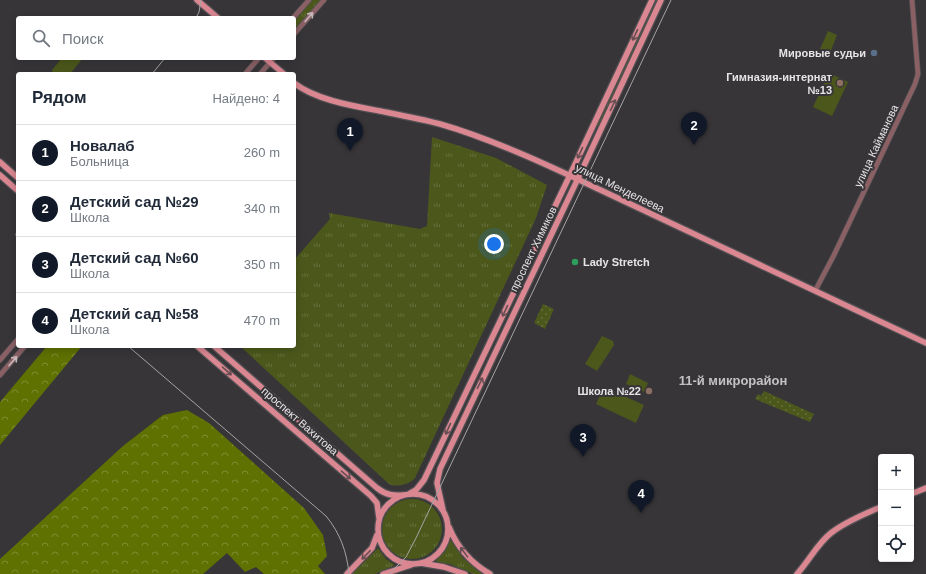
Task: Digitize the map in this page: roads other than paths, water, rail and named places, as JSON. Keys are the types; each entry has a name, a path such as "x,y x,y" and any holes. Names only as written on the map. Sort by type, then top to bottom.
{"main road":[{"path":"197,0 216,16"},
{"name":"проспект Химиков","path":"406,494 416,490 424,480 652,0"},
{"name":"проспект Химиков","path":"443,510 437,483 440,469 578,179 661,0"},
{"path":"271,60 282,72"},
{"name":"улица Менделеева","path":"296,83 312,93 347,104 415,118 454,128 514,150 926,343"},
{"path":"588,135 593,131 596,131 596,140"},
{"path":"0,162 16,176"},
{"path":"0,175 16,189"},
{"path":"524,271 532,275"},
{"name":"проспект Вахитова","path":"199,348 375,500 378,507 378,532 380,542 389,555 401,562 414,564 431,559 443,547 446,540 447,522"},
{"name":"проспект Вахитова","path":"216,348 377,488 386,494 419,494 436,502 443,510 451,532 466,555 490,574"},
{"path":"914,493 926,488"},
{"path":"379,518 389,503 406,494"},
{"path":"797,574 818,546 831,533 850,521 878,508"},
{"path":"347,574 372,548 378,532"},
{"name":"проспект Вахитова","path":"421,563 444,567 465,574"},
{"path":"383,574 414,564"},
{"path":"802,574 804,566"}],"street":[{"path":"295,16 309,0"},
{"path":"296,32 324,0"},
{"name":"улица Кайманова","path":"815,291 837,249 915,84 918,74 912,0"},
{"path":"247,72 257,60"},
{"path":"261,72 269,60"},
{"path":"0,360 16,341"},
{"path":"0,375 23,348"}],"tram line":[{"path":"197,16 201,0"},
{"path":"389,574 406,557 416,538 671,0"},
{"path":"154,72 163,60"},
{"path":"130,348 326,516 331,522 342,543 347,558 349,574"}],"place":[{"name":"Мировые судьи","path":"874,53"},
{"name":"Гимназия-интернат №13","path":"840,83"},
{"name":"Детский сад №29","path":"694,145"},
{"name":"Новалаб","path":"350,151"},
{"name":"Lady Stretch","path":"575,262"},
{"name":"Школа №22","path":"649,391"},
{"name":"Детский сад №60","path":"583,457"},
{"name":"Детский сад №58","path":"641,513"}],"district":[{"name":"11-й микрорайон","path":"733,380"}]}
